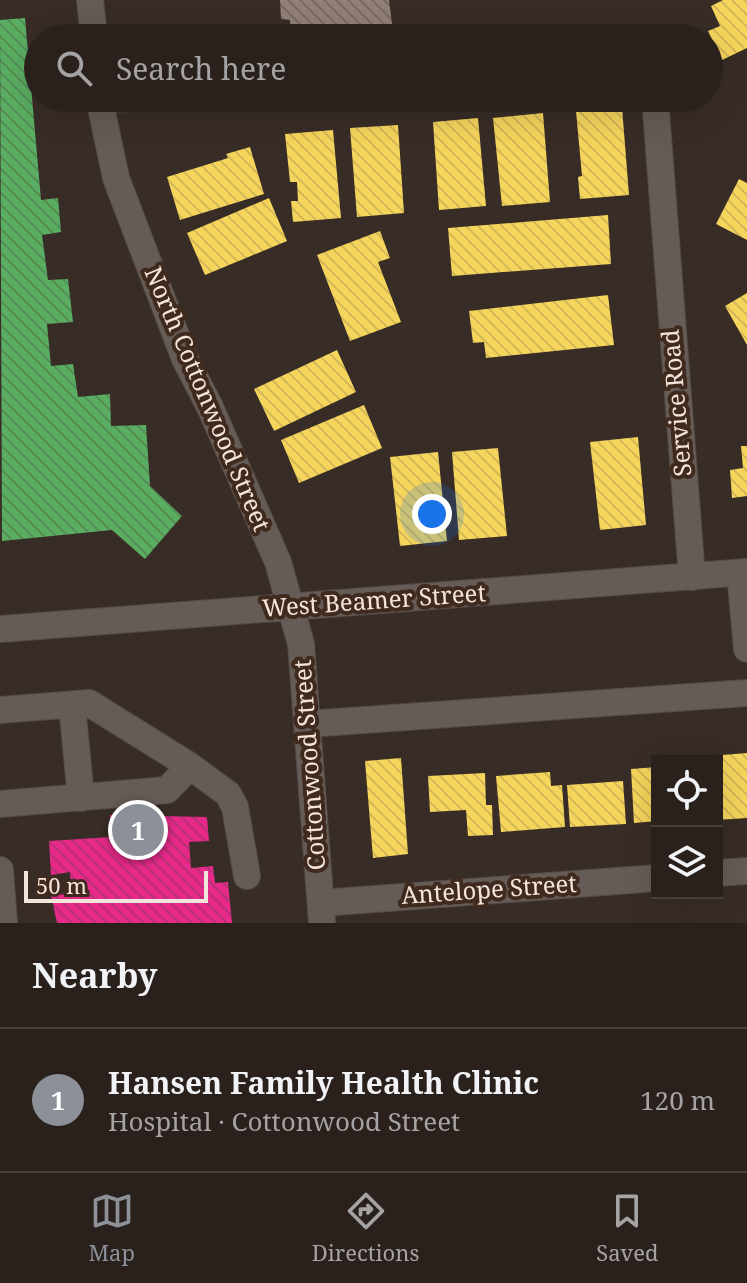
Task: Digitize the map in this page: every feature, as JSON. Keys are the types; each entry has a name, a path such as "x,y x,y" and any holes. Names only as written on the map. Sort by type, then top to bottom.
{"street":[{"path":"90,0 93,24"},
{"name":"North Cottonwood Street","path":"102,112 116,178 185,359 210,407 278,562 291,608"},
{"name":"Service Road","path":"656,112 692,577"},
{"path":"743,573 747,649"},
{"name":"West Beamer Street","path":"0,629 743,573"},
{"name":"Cottonwood Street","path":"291,608 301,644 321,913"},
{"path":"307,724 747,693"},
{"path":"0,710 89,703 190,766 228,794 235,807 247,876"},
{"path":"72,705 81,798"},
{"path":"0,804 167,790 190,766"},
{"path":"0,870 4,923"},
{"path":"723,873 747,871"},
{"name":"Antelope Street","path":"321,913 651,879"}],"building: Homes":[{"path":"723,0 747,0 747,48 723,60 723,24 719,24 711,6"},
{"path":"576,112 622,112 629,195 580,199 578,177 582,176"},
{"path":"543,113 550,202 502,206 493,118"},
{"path":"478,118 486,206 439,210 433,122"},
{"path":"398,125 404,213 357,217 350,128"},
{"path":"333,130 341,218 293,222 291,201 298,201 297,182 290,182 285,134"},
{"path":"250,147 264,194 180,220 167,177 228,158 226,154"},
{"path":"739,179 747,183 747,240 716,224"},
{"path":"269,198 287,241 205,275 187,233"},
{"path":"608,215 611,264 452,276 448,228"},
{"path":"380,231 390,258 378,262 401,322 350,341 317,255"},
{"path":"747,293 747,345 725,306"},
{"path":"608,295 614,345 486,358 484,342 473,343 469,311"},
{"path":"337,350 356,392 274,431 254,389"},
{"path":"364,405 382,448 299,483 281,440"},
{"path":"638,437 646,525 600,530 590,442"},
{"path":"741,446 747,446 747,496 732,498 730,470 743,468"},
{"path":"498,448 507,536 459,540 452,452"},
{"path":"438,452 447,541 400,546 390,457"},
{"path":"747,753 747,818 723,820 722,755"},
{"path":"401,758 408,854 373,858 365,761"},
{"path":"651,767 651,822 634,823 631,769"},
{"path":"550,772 551,786 562,785 565,827 501,832 496,776"},
{"path":"485,773 486,805 492,805 493,835 468,836 466,810 430,812 428,776"},
{"path":"623,781 626,824 570,827 567,785"}],"building: Health":[{"path":"110,815 207,817 209,841 189,842 191,868 213,866 215,883 228,882 232,923 57,923 51,895 71,894 70,872 51,875 49,841 111,837"}],"building: Public":[{"path":"25,18 24,112 33,112 41,200 58,198 61,232 42,235 48,280 68,279 73,322 47,324 51,366 73,364 78,397 110,394 111,426 146,425 150,486 182,516 145,559 112,530 2,541 0,20"}],"building: Other":[{"path":"280,0 389,0 392,24 290,24 290,20 281,19"}],"place":[{"name":"Hansen Family Health Clinic","path":"138,830"}]}
